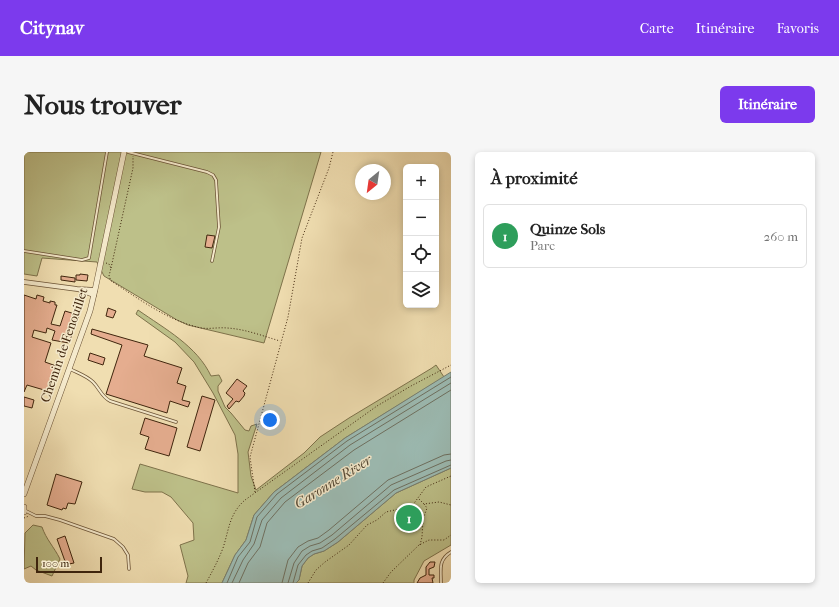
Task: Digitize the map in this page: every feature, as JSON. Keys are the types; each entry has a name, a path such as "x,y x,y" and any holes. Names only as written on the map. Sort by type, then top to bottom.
{"street":[{"name":"Chemin de Fenouillet","path":"24,494 88,317 95,293 124,152"},
{"path":"24,282 95,293"}],"lane":[{"path":"24,251 82,260 89,258 107,152"},
{"path":"128,152 207,172 215,177 219,227 212,261"},
{"path":"69,368 89,378 99,389 103,398 176,422"},
{"path":"24,510 36,516 52,518 114,539 124,547 128,555 129,569"},
{"path":"440,583 441,562 445,556 451,552"}],"path":[{"path":"255,492 250,457 288,317 302,238 329,168 333,152"},
{"path":"133,153 133,168 109,276 111,281 162,314 181,323 199,328 236,328 281,342"},
{"path":"105,262 109,264 111,268"},
{"path":"206,583 219,559 232,516 245,500 377,406 451,365"},
{"path":"308,583 316,570 349,545 368,525 377,520 386,512 412,506 426,487 451,476"},
{"path":"418,498 427,508 423,519 422,537 419,545"},
{"path":"424,504 439,502 451,505"},
{"path":"383,583 391,572 419,545 429,540 444,540 451,535"}],"green space":[{"path":"24,152 321,152 264,343 188,325 177,320 104,276 97,262 42,258 37,276 24,274"},
{"path":"138,310 169,331 189,347 205,365 211,376 219,375 222,381 218,386 218,391 225,407 245,430 249,431 251,426 257,424 248,452 251,476 256,490 304,453 320,437 436,365 444,377 345,438 274,492 254,515 246,540 235,555 222,583 186,583 188,576 180,545 194,540 193,523 171,497 162,492 145,492 132,489 140,464 238,493 238,454 235,435 213,393 194,362 175,342 136,314"},
{"path":"451,468 451,545 424,561 414,580 414,583 296,583 299,580 302,566 308,558 314,554 324,551 338,542 396,493"},
{"path":"33,525 42,527 60,559 52,576 36,570 31,566 24,569 25,533"}],"water":[{"name":"Garonne River","path":"451,372 451,468 396,493 338,542 324,551 314,554 308,558 302,566 299,580 296,583 222,583 235,555 246,540 254,515 274,492 345,438"}],"building":[{"path":"207,235 215,236 212,248 205,247"},
{"path":"76,275 88,275 87,281 76,280"},
{"path":"61,276 75,278 75,282 61,280"},
{"path":"24,295 36,299 37,295 44,297 43,301 50,303 50,301 55,302 55,305 57,305 51,324 60,326 65,311 75,314 77,309 81,310 69,343 52,340 55,331 47,328 46,333 34,330 32,337 51,343 45,362 59,367 53,392 27,385 24,392"},
{"path":"108,308 116,311 113,318 106,316"},
{"path":"92,329 148,345 144,356 182,368 177,383 186,386 182,400 190,402 188,407 170,401 167,413 106,394 122,345 91,334"},
{"path":"90,353 105,358 103,365 88,360"},
{"path":"237,379 247,386 243,391 245,393 244,396 239,402 236,401 229,409 227,406 233,399 226,393"},
{"path":"202,396 215,400 200,451 187,447"},
{"path":"24,397 34,400 32,408 24,406"},
{"path":"145,418 177,428 169,456 145,449 149,437 140,434"},
{"path":"56,474 82,482 75,504 68,503 66,509 63,508 62,510 47,505"},
{"path":"65,536 74,563 66,564 57,539"},
{"path":"430,562 435,562 434,567 429,569 429,575 434,575 434,578 432,578 433,583 417,583 420,578 426,575 426,567"}],"place":[{"name":"Quinze Sols","path":"409,518"}]}
